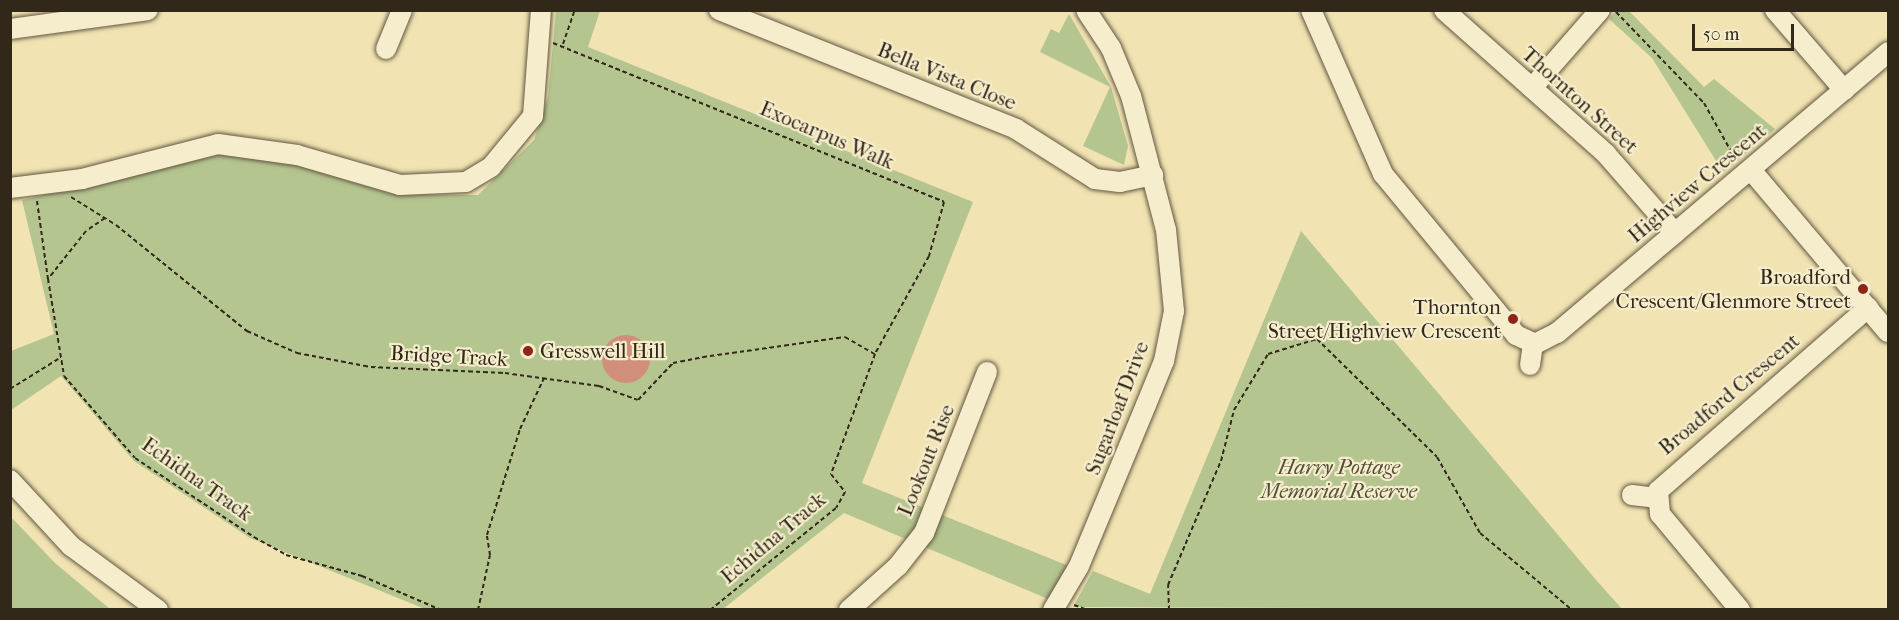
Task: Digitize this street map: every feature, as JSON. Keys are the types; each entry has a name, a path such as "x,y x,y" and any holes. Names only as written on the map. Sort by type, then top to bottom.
{"street":[{"path":"10,29 148,10"},
{"path":"386,49 402,10"},
{"path":"10,188 55,180 82,179 218,144 297,155 400,185 466,182 490,167 529,123 541,42 541,10"},
{"name":"Bella Vista Close","path":"719,10 1016,129 1095,179 1120,182 1153,175"},
{"name":"Sugarloaf Drive","path":"1053,609 1091,539 1168,346 1173,272 1153,175 1126,81 1086,10"},
{"path":"1311,10 1383,174 1516,334 1533,343 1530,365"},
{"name":"Thornton Street","path":"1444,10 1616,163 1675,233"},
{"path":"1532,88 1600,10"},
{"path":"1775,10 1844,90"},
{"name":"Highview Crescent","path":"1533,343 1550,339 1675,233 1744,166 1844,90 1888,52"},
{"path":"1744,166 1888,332"},
{"name":"Broadford Crescent","path":"1656,498 1666,478 1868,308"},
{"name":"Lookout Rise","path":"849,609 893,571 924,533 987,372"},
{"path":"10,480 71,546 158,609"},
{"path":"1632,495 1656,498 1660,514 1740,609"}],"path":[{"path":"563,44 574,10"},
{"path":"1614,11 1704,104 1744,166"},
{"name":"Exocarpus Walk","path":"541,42 563,44 944,202 928,256 875,354"},
{"name":"Bridge Track","path":"55,180 60,190 105,218 247,331 297,352 371,367 544,378 599,386 638,400 674,363 845,337 875,354"},
{"name":"Echidna Track","path":"34,183 58,359 64,376 135,458 254,537 286,555 362,576 441,609"},
{"path":"48,279 86,231 105,218"},
{"path":"1169,609 1168,585 1221,462 1234,410 1268,354 1317,339 1437,457 1480,533 1572,609"},
{"name":"Echidna Track","path":"710,609 836,508 845,492 831,474 875,354"},
{"path":"10,389 58,359"},
{"path":"478,609 490,555 487,535 520,429 544,378"}],"green space":[{"path":"1617,10 1629,11 1704,87 1714,79 1775,129 1723,172 1652,58 1609,19"},
{"path":"556,11 600,11 588,47 973,202 862,483 1069,566 1053,601 844,513 723,609 425,609 250,538 134,461 61,376 11,410 11,351 54,334 22,200 222,154 269,157 393,194 478,195 534,140 548,97"},
{"path":"1069,14 1111,87 1128,146 1124,165 1083,146 1110,87 1040,52 1051,29 1059,33"},
{"name":"Harry Pottage Memorial Reserve","path":"1301,231 1622,609 1073,607 1093,571 1150,594"},
{"path":"10,516 55,563 110,609 11,609"}],"building":[{"path":"626,335 643,342 650,359 643,376 626,383 609,376 602,359 609,342"}],"place":[{"name":"Broadford Crescent/Glenmore Street","path":"1863,289"},
{"name":"Thornton Street/Highview Crescent","path":"1513,319"},
{"name":"Gresswell Hill","path":"528,351"}]}
